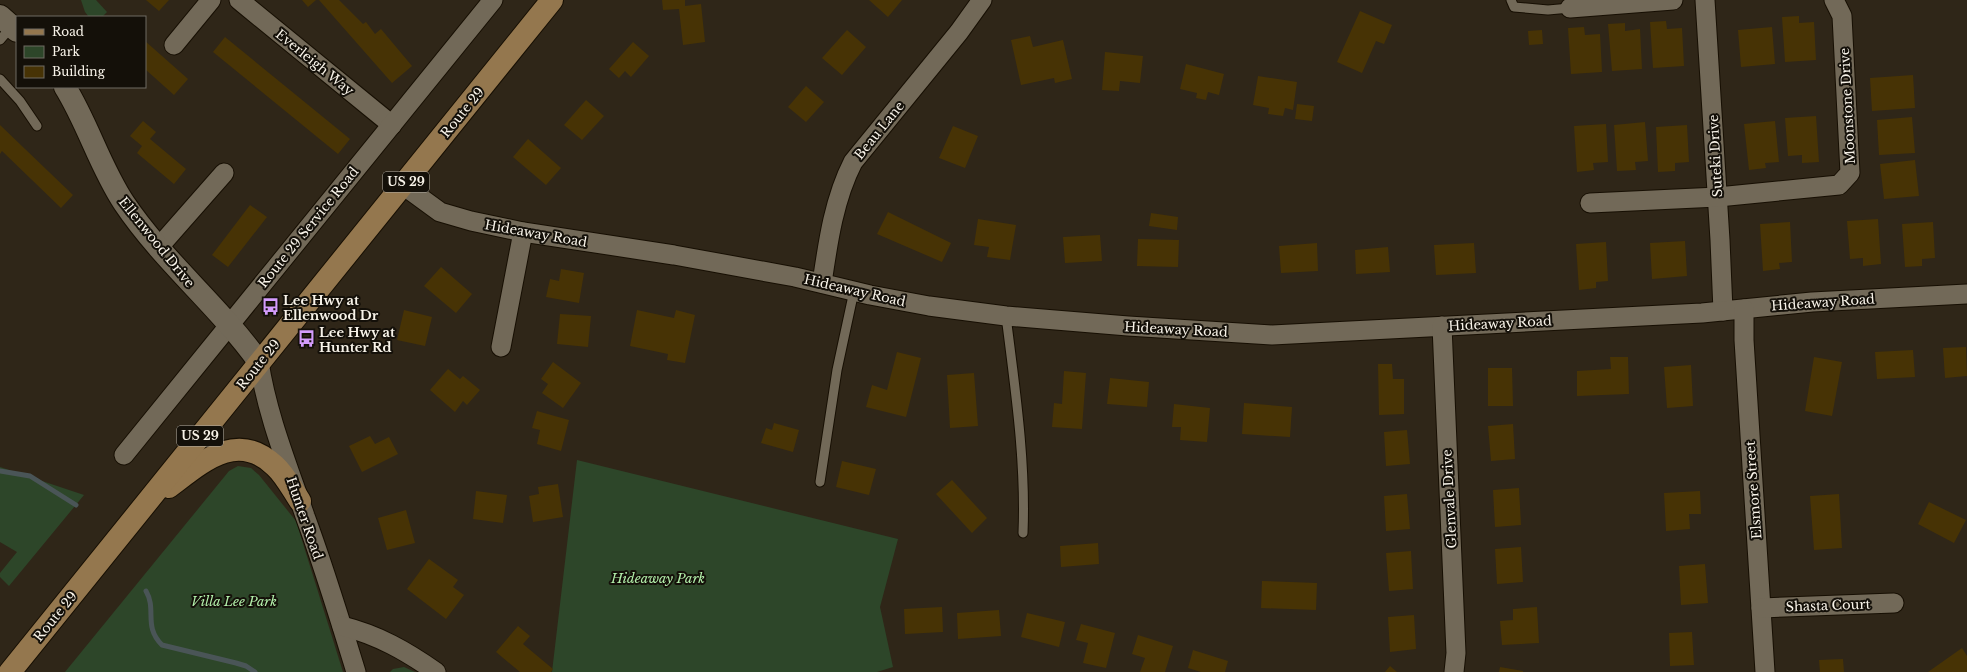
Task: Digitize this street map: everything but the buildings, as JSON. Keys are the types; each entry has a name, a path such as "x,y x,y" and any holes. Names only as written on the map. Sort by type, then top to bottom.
{"main road":[{"name":"Route 29","path":"10,672 552,0"},
{"path":"141,509 200,464 222,452 232,450 249,450 269,460 277,467 300,501"}],"street":[{"path":"174,45 211,0"},
{"name":"Everleigh Way","path":"239,0 392,124"},
{"name":"Route 29 Service Road","path":"124,455 493,0"},
{"name":"Beau Lane","path":"822,283 838,200 845,179 854,162 959,32 982,0"},
{"path":"1570,8 1673,0"},
{"name":"Suteki Drive","path":"1705,0 1718,197 1723,311"},
{"name":"Moonstone Drive","path":"1590,203 1718,197 1839,185 1850,172 1842,16 1834,0"},
{"name":"Ellenwood Drive","path":"66,88 82,117 113,184 124,203 158,248 198,293 230,325 259,362"},
{"path":"158,248 224,173"},
{"name":"Hideaway Road","path":"404,185 440,212 471,221 523,232 674,255 822,283 930,306 1006,316 1128,326 1272,334 1723,311 1812,302 1967,294"},
{"path":"501,347 523,232"},
{"name":"Elsmore Street","path":"1744,309 1765,672"},
{"name":"Glenvale Drive","path":"1442,326 1456,653 1454,672"},
{"name":"Hunter Road","path":"259,362 263,390 269,410 342,626 356,672"},
{"name":"Shasta Court","path":"1761,608 1894,603"},
{"path":"342,626 383,639 401,648 436,672"}],"lane":[{"path":"1511,0 1514,7 1548,10 1570,8"},
{"path":"0,79 20,101 37,126"},
{"path":"820,482 838,370 854,291"},
{"path":"1006,316 1021,446 1025,500 1023,533"}],"green space":[{"path":"81,0 96,0 107,12 103,16 88,16 85,12"},
{"name":"Hideaway Park","path":"577,460 898,539 880,607 893,667 877,672 552,672"},
{"name":"Villa Lee Park","path":"238,466 251,468 259,475 296,521 343,672 65,672 229,471"},
{"path":"0,467 84,495 9,586 0,577 0,573 17,552 0,542"},
{"path":"404,667 415,672 390,672 393,669"}],"waterway":[{"path":"0,471 30,476 76,505"},
{"path":"146,591 149,598 151,625 156,638 162,645 236,663 246,666 255,672"}],"place":[{"name":"Lee Hwy at Ellenwood Dr","path":"270,307"},
{"name":"Lee Hwy at Hunter Rd","path":"306,339"}]}
